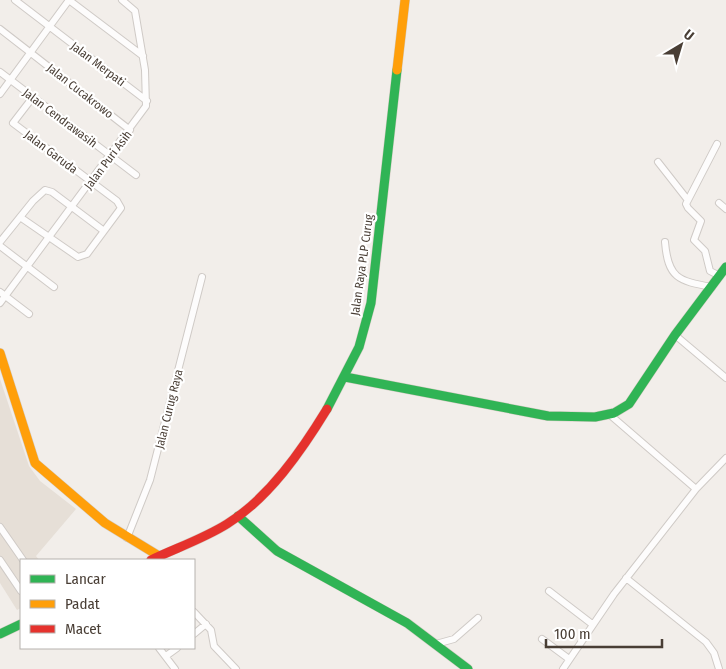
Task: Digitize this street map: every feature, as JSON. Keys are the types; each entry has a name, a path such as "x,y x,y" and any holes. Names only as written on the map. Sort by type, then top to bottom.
{"main road":[{"name":"Jalan Raya PLP Curug","path":"155,558 208,534 238,516 269,487 291,460 345,378 360,346 371,303 405,0"},
{"path":"345,378 525,413 570,418 609,414 622,410 629,404 675,335 726,267"},
{"path":"0,353 35,462 48,477 155,558"},
{"path":"238,516 288,558 407,623 468,669"},
{"path":"0,634 20,624"}],"street":[{"name":"Jalan Merpati","path":"15,0 147,101"},
{"path":"0,94 69,0 143,56"},
{"path":"122,0 135,11 143,56 147,101"},
{"name":"Jalan Cucakrowo","path":"0,29 130,130"},
{"name":"Jalan Cendrawasih","path":"0,72 136,175"},
{"name":"Jalan Garuda","path":"33,97 13,123 91,182"},
{"name":"Jalan Puri Asih","path":"0,303 3,294 50,238 145,110 147,101"},
{"path":"717,144 687,199 686,206 702,221 694,240 705,251 710,270 720,276"},
{"path":"658,162 687,199"},
{"path":"20,217 78,258 83,257 121,208 120,204 91,182"},
{"path":"54,287 0,244 20,217 45,190 52,192 72,209 104,231"},
{"path":"718,203 726,209"},
{"path":"665,242 667,262 678,276 684,281 712,287"},
{"name":"Jalan Curug Raya","path":"127,538 150,480 202,277"},
{"path":"3,294 29,314"},
{"path":"675,335 726,378"},
{"path":"609,414 696,489"},
{"path":"562,669 626,578 696,489 726,458"},
{"path":"0,527 22,559"},
{"path":"0,560 20,590"},
{"path":"626,578 706,642 712,648 719,669"},
{"path":"549,591 592,624"},
{"path":"195,613 212,630 214,646 236,669"},
{"path":"436,644 454,639 478,618"},
{"path":"195,633 206,624"},
{"path":"542,639 569,659"},
{"path":"160,649 176,669"},
{"path":"166,656 176,649"}],"shaded area":[{"path":"0,379 29,466 40,481 76,509 36,556 38,559 20,559 20,608 17,610 0,583"}],"traffic: fast":[{"path":"327,409 359,347 371,303 397,70"},
{"path":"345,377 548,416 595,417 614,413 629,404 675,335 726,267"},
{"path":"238,516 277,551 407,623 468,669"},
{"path":"0,634 20,624"}],"traffic: slow":[{"path":"397,70 405,0"},
{"path":"0,353 35,463 105,523 159,556"}],"traffic: jam":[{"path":"153,559 227,524 257,501 295,457 327,409"}]}
